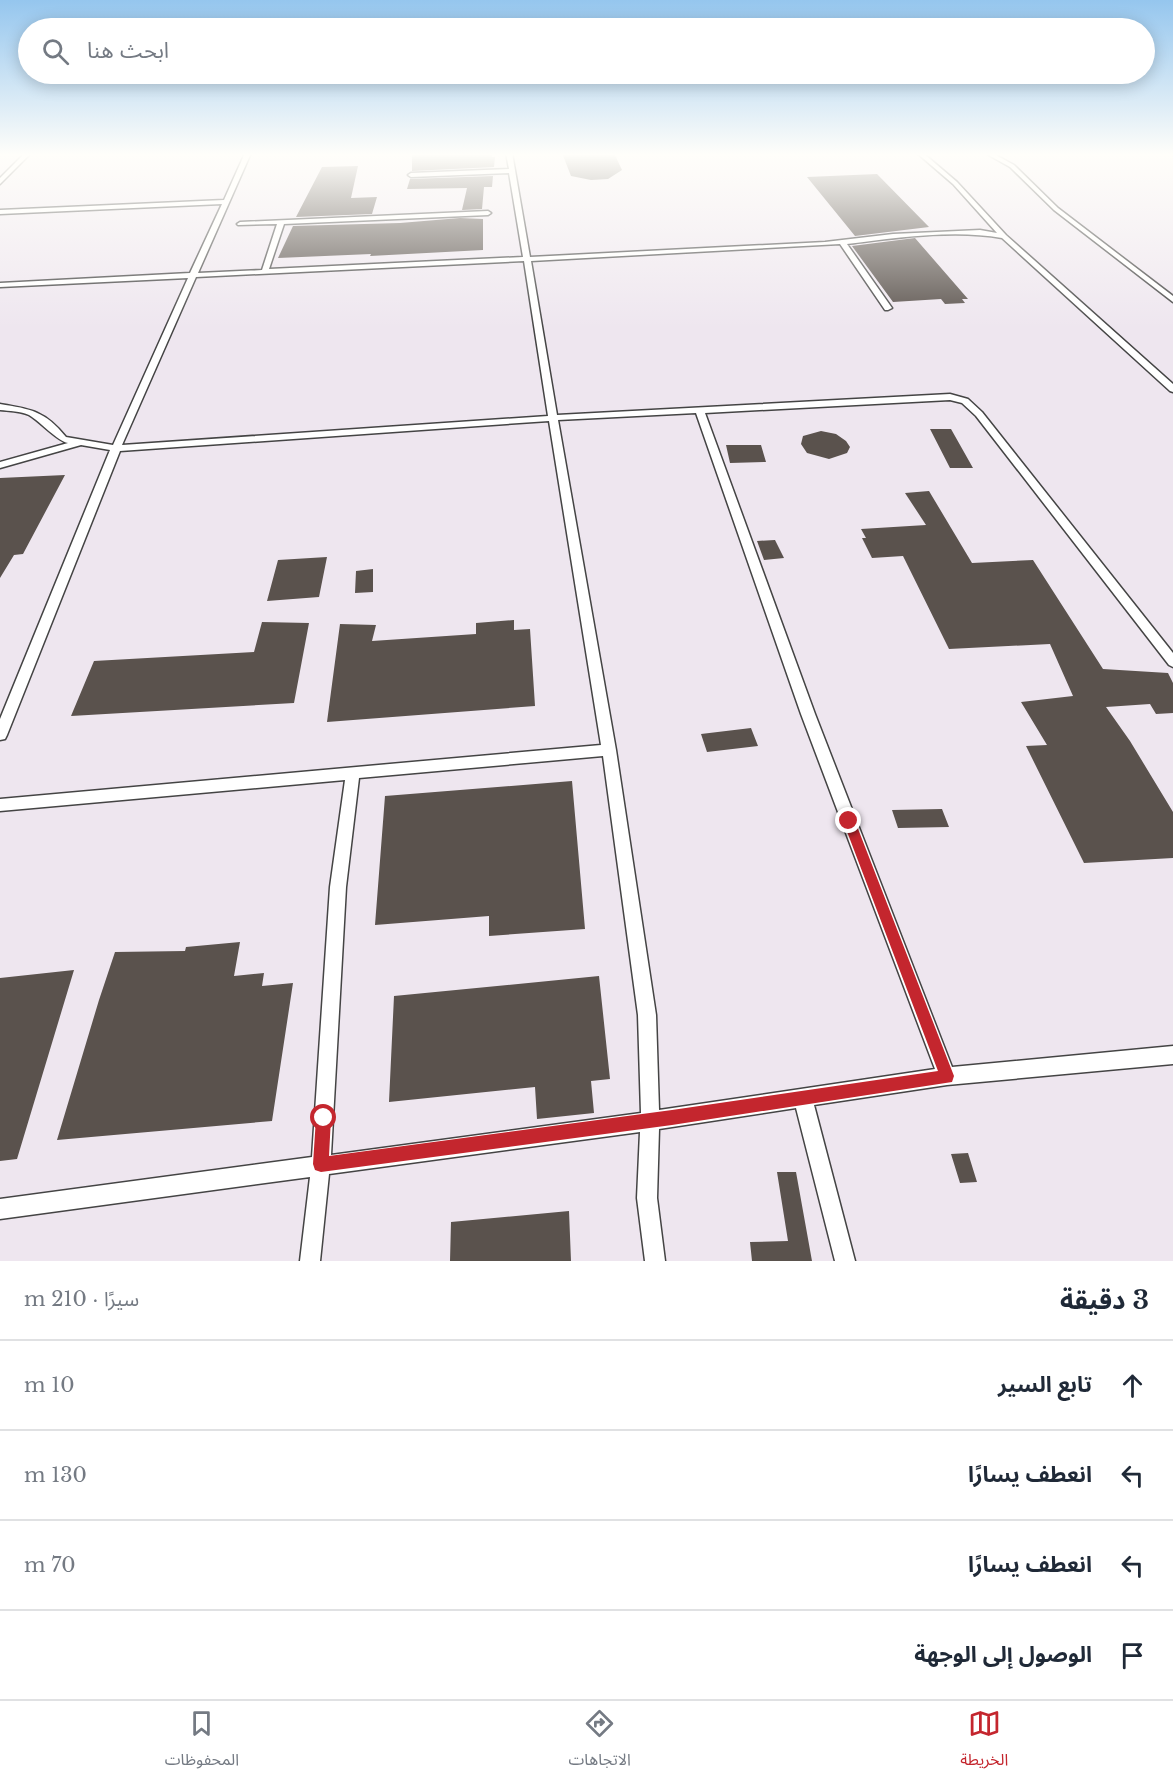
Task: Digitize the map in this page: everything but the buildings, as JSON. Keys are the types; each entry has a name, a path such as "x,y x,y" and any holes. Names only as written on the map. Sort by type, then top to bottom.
{"lane":[{"path":"0,735 116,448 221,212"},
{"path":"519,212 609,750 646,1015 650,1121 647,1198 655,1261"},
{"path":"982,212 1004,236 1173,389"},
{"path":"1061,212 1173,300"},
{"path":"240,224 488,213"},
{"path":"265,271 281,222"},
{"path":"0,285 842,242 892,236 980,232 1004,236"},
{"path":"842,242 888,308"},
{"path":"0,407 29,411 54,428 63,439 116,448 553,418 950,397 965,401 979,414 1173,662"},
{"path":"699,410 808,714 947,1076"},
{"path":"0,465 79,443"},
{"path":"0,805 609,750"},
{"path":"310,1261 321,1164 338,887 354,774"},
{"path":"0,1209 650,1121 947,1076 1173,1055"},
{"path":"803,1099 846,1261"}],"shaded area":[{"path":"0,212 1173,212 1173,1261 0,1261"}],"route":[{"path":"324,1118 321,1164 672,1118 947,1076 849,821"}]}
